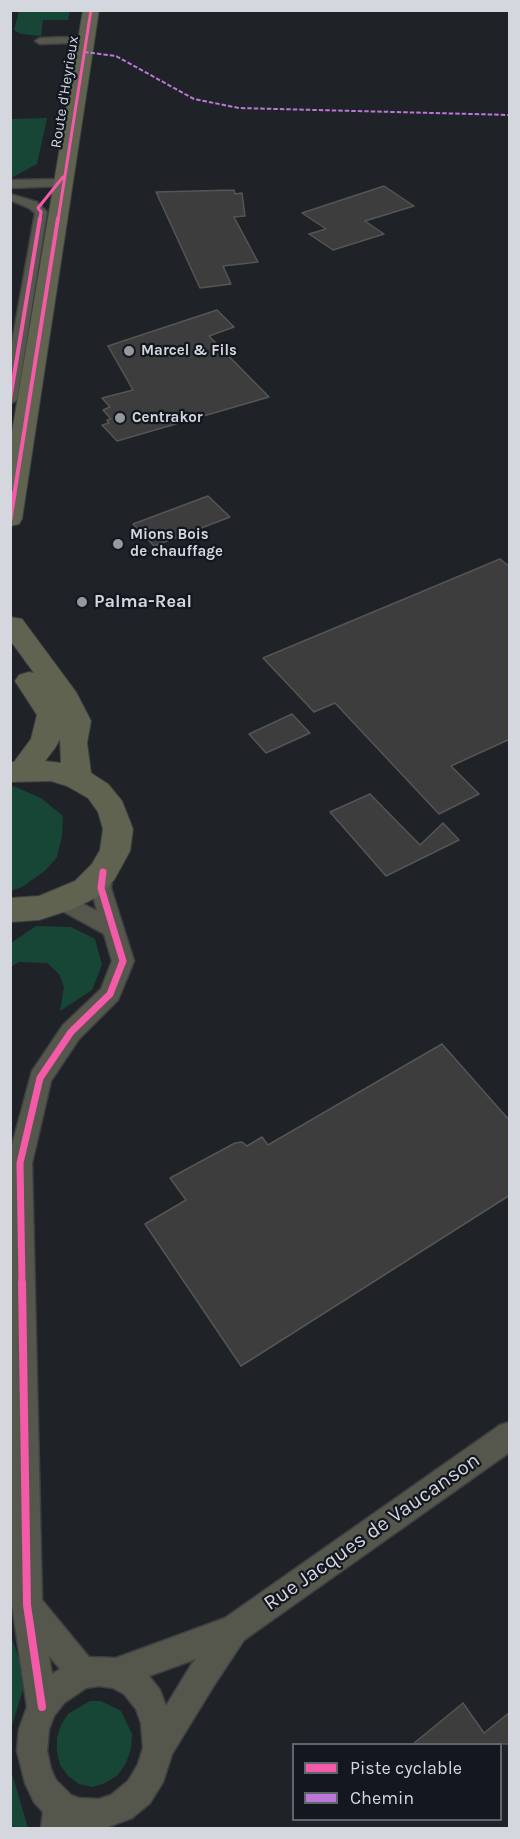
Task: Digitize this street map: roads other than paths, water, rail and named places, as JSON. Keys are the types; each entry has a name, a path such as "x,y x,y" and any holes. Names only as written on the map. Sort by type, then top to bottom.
{"main road":[{"name":"Route d'Heyrieux","path":"10,519 91,10"},
{"path":"12,621 29,681 51,715 45,741 17,771"},
{"path":"12,621 62,692 77,721 73,743 77,778"},
{"path":"12,912 39,908 62,901 86,889 103,872 115,851 118,829 112,808 98,791 77,778 51,771 17,771"}],"street":[{"path":"40,40 68,40 86,44"},
{"path":"51,47 68,40"},
{"path":"12,191 62,183"},
{"path":"10,400 41,212 12,191"},
{"path":"42,1707 27,1605 20,1163 40,1078 71,1032 110,994 123,961 101,888 103,872"},
{"path":"62,901 115,930"},
{"name":"Rue Jacques de Vaucanson","path":"116,1673 234,1630 510,1435"},
{"path":"27,1605 83,1673"},
{"name":"Rue Jacques de Vaucanson","path":"158,1748 234,1630"},
{"path":"99,1671 116,1673 135,1683 148,1701 156,1723 158,1748 152,1771 139,1792 121,1807 96,1822 79,1814 58,1817 36,1772 32,1751 34,1729 42,1707 53,1692 67,1681 83,1673 99,1671"}],"place":[{"name":"Marcel & Fils","path":"129,351"},
{"name":"Centrakor","path":"120,418"},
{"name":"Mions Bois de chauffage","path":"118,544"},
{"name":"Palma-Real","path":"82,602"}]}
